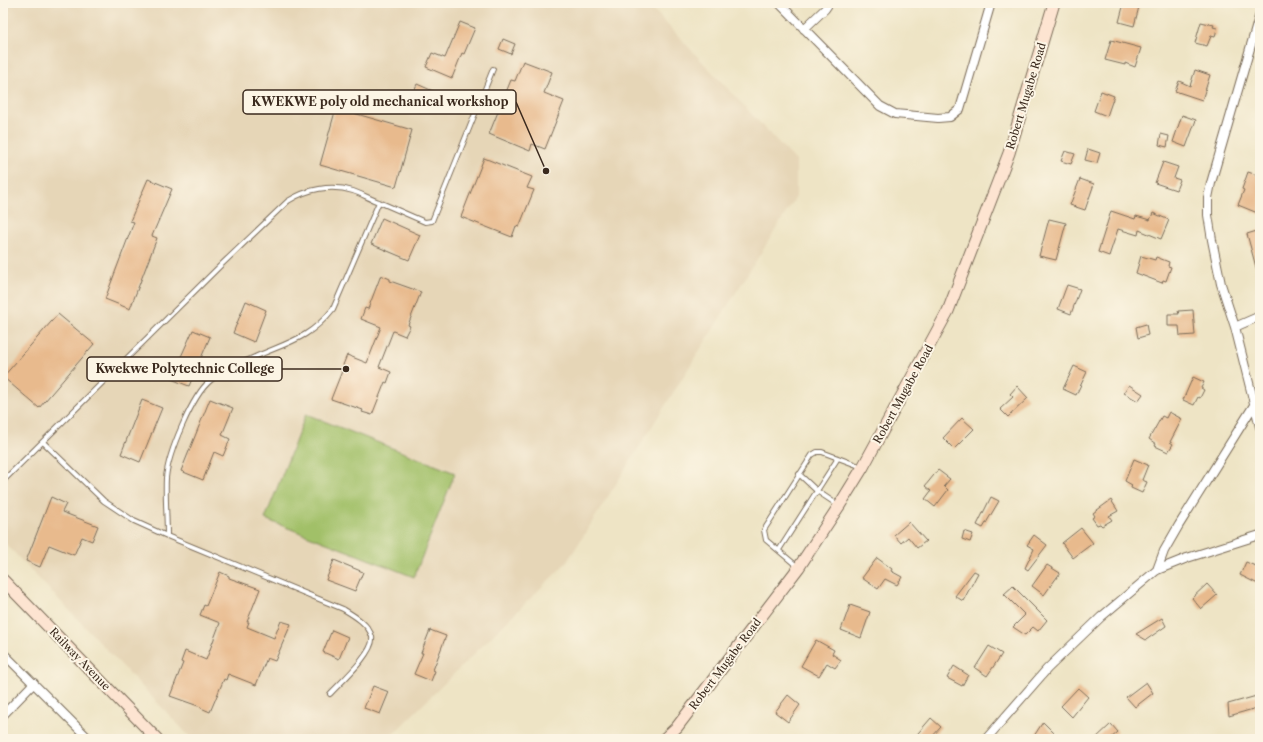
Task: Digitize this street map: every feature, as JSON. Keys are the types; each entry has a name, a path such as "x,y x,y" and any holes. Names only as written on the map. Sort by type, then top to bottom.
{"main road":[{"name":"Robert Mugabe Road","path":"664,739 677,727 799,567 863,467 948,311 1009,153 1054,3"},
{"name":"Railway Avenue","path":"3,580 157,739"}],"street":[{"path":"779,3 880,106 895,114 938,118 950,118 960,109 991,3"},
{"path":"804,29 825,9 829,3"},
{"path":"1260,14 1208,198 1208,215 1217,266 1235,327 1260,427"},
{"path":"1235,327 1260,316"},
{"path":"1157,570 1164,551 1175,530 1254,405"},
{"path":"986,739 1047,669 1101,617 1157,570 1187,558 1260,535"},
{"path":"3,652 89,739"},
{"path":"3,715 34,683"},
{"path":"669,739 677,727"}],"lane":[{"path":"3,481 221,265 288,201 300,194 319,189 334,188 352,191 425,222 432,222 493,69"},
{"path":"167,536 166,477 184,422 198,395 211,380 239,364 309,333 322,322 333,308 379,202"},
{"path":"43,442 104,501 134,521 343,609 356,616 365,625 372,637 370,647 364,657 330,694"},
{"path":"799,567 766,540 764,530 799,474 812,455 817,452 822,452 863,467"},
{"path":"779,550 838,458"},
{"path":"799,474 817,491 839,506"}],"shaded area":[{"path":"3,3 647,3 796,161 796,197 567,562 388,739 192,739 3,541"}],"green space":[{"path":"306,414 455,473 414,577 265,519"}],"building":[{"path":"1124,3 1140,3 1134,26 1119,22"},
{"path":"460,22 475,28 464,54 462,53 452,78 426,67 432,53 445,58"},
{"path":"1201,22 1214,25 1213,27 1217,28 1215,37 1211,36 1207,46 1195,43"},
{"path":"503,39 515,44 511,54 499,49"},
{"path":"1111,40 1141,48 1135,67 1125,63 1125,65 1105,60"},
{"path":"523,61 552,72 544,93 564,101 545,149 532,144 530,151 489,134 511,80 515,81"},
{"path":"1195,70 1210,75 1202,100 1175,91 1179,81 1190,86"},
{"path":"417,84 442,95 437,107 411,98"},
{"path":"1101,91 1114,96 1107,116 1094,111"},
{"path":"336,108 412,130 396,187 320,165"},
{"path":"1182,115 1196,120 1186,147 1173,142"},
{"path":"1161,134 1169,136 1167,147 1159,145"},
{"path":"1088,149 1100,153 1097,163 1085,160"},
{"path":"1065,151 1075,154 1071,164 1061,161"},
{"path":"484,158 532,177 527,188 534,190 519,227 516,226 512,237 461,217"},
{"path":"1163,162 1178,167 1174,178 1180,180 1176,190 1155,183"},
{"path":"1248,172 1260,176 1260,214 1238,205 1244,190 1242,189"},
{"path":"148,179 172,189 152,236 157,238 130,309 105,299 134,222 130,221"},
{"path":"1080,179 1094,184 1085,210 1070,205"},
{"path":"1111,211 1135,219 1136,216 1150,220 1153,213 1169,220 1161,239 1139,230 1138,235 1118,229 1109,256 1098,252"},
{"path":"382,218 420,235 409,260 371,244"},
{"path":"1049,219 1066,223 1056,260 1039,256"},
{"path":"1260,230 1260,270 1257,271 1247,234"},
{"path":"1141,256 1155,260 1156,257 1169,262 1168,266 1171,267 1166,281 1163,280 1162,283 1136,273"},
{"path":"381,275 390,279 390,281 421,292 408,325 410,326 405,336 393,331 379,367 391,372 387,383 385,382 372,415 362,412 363,410 331,399 347,355 367,363 381,327 361,319 365,308 368,309"},
{"path":"1067,285 1080,289 1071,314 1058,309"},
{"path":"246,301 266,310 254,342 233,333"},
{"path":"1193,310 1195,335 1180,336 1179,326 1168,326 1168,314 1179,314 1178,311"},
{"path":"58,314 94,344 39,408 3,377"},
{"path":"1146,324 1148,335 1138,338 1136,327"},
{"path":"193,330 210,337 189,386 171,379"},
{"path":"1074,366 1087,372 1076,395 1063,389"},
{"path":"1193,377 1204,382 1201,388 1204,390 1194,405 1183,400"},
{"path":"1129,385 1143,394 1138,401 1124,393"},
{"path":"1017,386 1028,398 1008,417 1000,409 1013,397 1010,394"},
{"path":"210,399 233,408 222,435 230,439 223,456 214,452 203,480 181,471"},
{"path":"142,400 162,408 140,462 121,454"},
{"path":"1169,412 1182,419 1170,442 1173,444 1168,452 1155,446 1156,444 1149,439 1162,416 1166,418"},
{"path":"962,418 974,429 954,449 943,438"},
{"path":"1134,459 1148,465 1142,480 1147,482 1142,493 1131,488 1132,485 1125,481"},
{"path":"938,470 950,479 944,486 948,490 935,507 925,499 931,491 925,486"},
{"path":"51,497 66,504 62,512 98,526 92,541 82,537 74,555 49,545 40,567 26,561"},
{"path":"991,497 999,501 983,528 977,525"},
{"path":"1111,500 1118,511 1109,516 1112,520 1102,526 1100,524 1097,525 1092,518 1095,516 1093,513"},
{"path":"909,522 926,541 917,548 908,537 901,543 894,535"},
{"path":"1081,528 1093,543 1073,558 1062,543"},
{"path":"964,531 973,534 970,542 962,539"},
{"path":"1034,535 1047,545 1028,570 1025,568 1034,549 1027,545"},
{"path":"877,558 892,569 891,571 902,577 897,585 885,579 878,589 862,578"},
{"path":"334,560 363,572 355,591 326,580"},
{"path":"1246,562 1260,568 1260,585 1240,575"},
{"path":"1047,565 1060,573 1044,595 1032,586"},
{"path":"974,571 978,573 963,601 955,596"},
{"path":"220,572 229,576 229,578 260,589 247,622 249,622 247,627 274,638 281,621 291,624 275,661 267,658 256,685 228,674 226,680 224,679 210,712 201,707 170,696 183,663 181,662 185,651 206,660 220,623 200,615 204,605 206,606"},
{"path":"1207,584 1217,595 1201,609 1192,598"},
{"path":"1013,586 1047,620 1038,631 1033,627 1025,635 1013,627 1025,615 1004,594"},
{"path":"850,605 870,612 861,638 841,630"},
{"path":"1162,618 1166,626 1146,640 1136,634"},
{"path":"332,630 348,637 339,659 323,652"},
{"path":"430,630 446,636 433,670 435,671 431,681 414,674 423,653 421,653"},
{"path":"816,640 834,650 832,654 841,660 835,668 827,663 819,676 801,666"},
{"path":"989,646 1002,654 987,676 975,668"},
{"path":"954,666 968,675 962,686 947,678"},
{"path":"1146,682 1153,693 1135,707 1126,697"},
{"path":"373,686 389,692 380,714 364,708"},
{"path":"1078,688 1088,697 1072,717 1061,706"},
{"path":"788,695 800,705 788,722 775,712"},
{"path":"1260,695 1260,707 1229,716 1228,704"},
{"path":"931,718 941,727 930,739 913,739"},
{"path":"1043,722 1055,734 1049,739 1032,739"},
{"path":"1111,724 1118,732 1110,739 1095,739"}],"place":[{"name":"KWEKWE poly old mechanical workshop","path":"546,171"},
{"name":"Kwekwe Polytechnic College","path":"346,369"}]}
